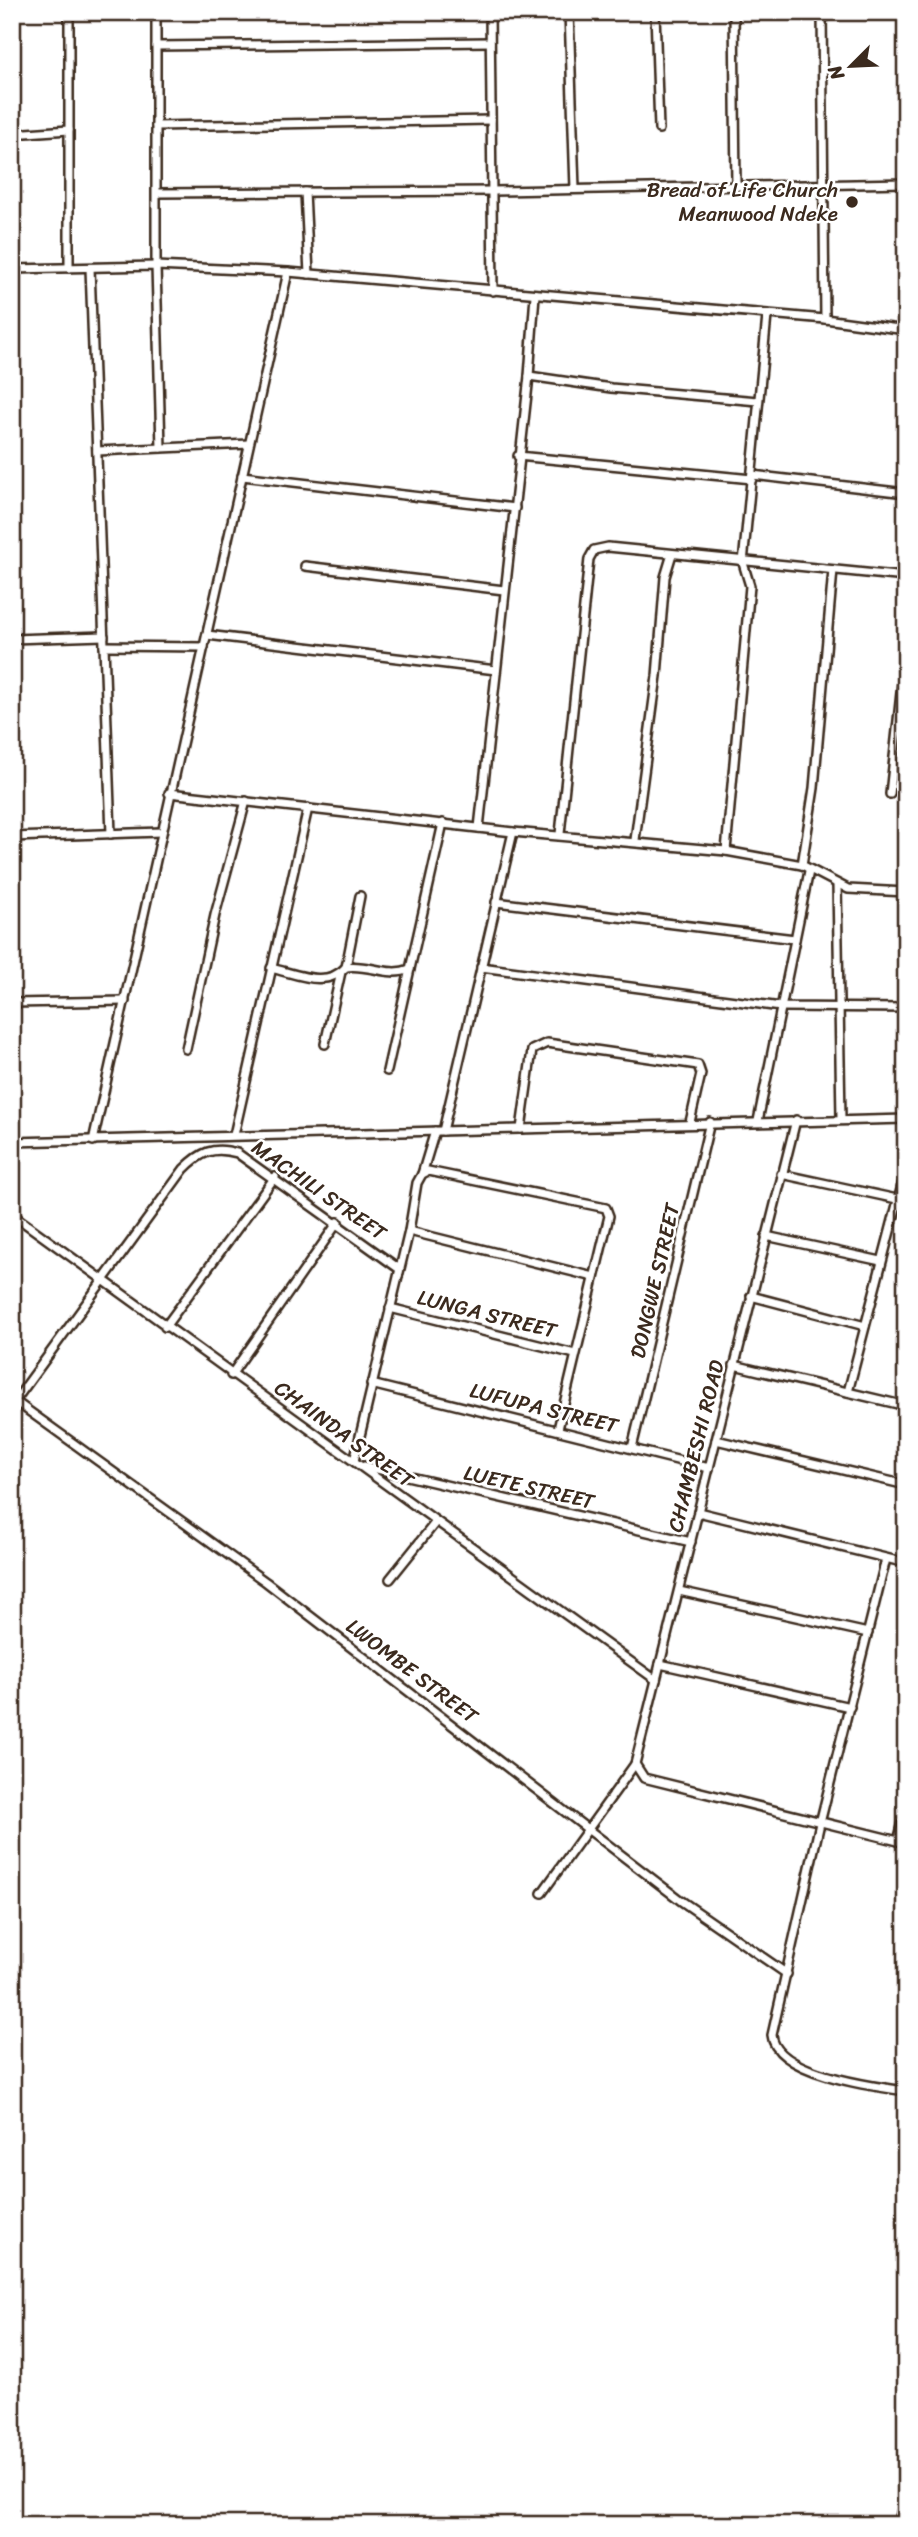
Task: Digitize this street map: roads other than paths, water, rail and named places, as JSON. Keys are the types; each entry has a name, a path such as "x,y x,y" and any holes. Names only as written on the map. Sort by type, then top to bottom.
{"street":[{"path":"69,12 69,268"},
{"path":"156,12 156,266 161,448"},
{"path":"490,12 493,291"},
{"path":"569,12 575,189"},
{"path":"655,12 659,129"},
{"path":"734,12 736,186"},
{"path":"822,12 825,319"},
{"path":"156,46 490,42"},
{"path":"156,126 491,120"},
{"path":"12,134 69,130"},
{"path":"157,193 494,191 906,183"},
{"path":"305,192 309,274"},
{"path":"12,269 156,266 288,272 825,319 906,330"},
{"path":"90,268 111,834"},
{"path":"93,1141 288,272"},
{"path":"479,828 515,508 518,456 529,376 535,295"},
{"path":"726,851 750,586 743,563 767,316"},
{"path":"529,376 611,388 758,401"},
{"path":"97,451 249,444"},
{"path":"518,456 906,493"},
{"path":"242,477 515,508"},
{"path":"560,834 590,553 608,547 743,563 906,577"},
{"path":"635,840 657,676 665,577 672,554"},
{"path":"305,566 504,590"},
{"path":"802,865 814,788 833,570"},
{"path":"207,635 496,670"},
{"path":"12,639 104,636"},
{"path":"104,646 204,647"},
{"path":"890,794 906,647"},
{"path":"170,793 513,832 635,840 726,851 802,865 848,889 906,892"},
{"path":"186,1049 215,915 246,801"},
{"path":"13,1400 103,1282 184,1169 200,1153 221,1149 230,1136 308,808"},
{"path":"387,1071 443,823"},
{"path":"12,837 161,832"},
{"path":"357,1463 371,1384 398,1268 422,1174 439,1131 513,832"},
{"path":"758,1121 809,871"},
{"path":"837,884 841,1119"},
{"path":"325,1044 360,896"},
{"path":"496,902 794,939"},
{"path":"271,968 324,980 355,965 393,973 410,969"},
{"path":"481,967 780,1007 906,1008"},
{"path":"12,1003 125,1001"},
{"path":"521,1129 532,1050 547,1044 698,1065 701,1074 690,1122"},
{"path":"12,1142 690,1122 906,1119"},
{"name":"CHAMBESHI ROAD","path":"635,1764 796,1120"},
{"name":"DONGWE STREET","path":"632,1448 710,1122"},
{"name":"MACHILI STREET","path":"221,1149 237,1153 275,1177 398,1268"},
{"path":"422,1174 438,1170 606,1208 609,1216 558,1429"},
{"path":"848,1392 906,1170"},
{"path":"781,1174 897,1199"},
{"path":"165,1326 275,1177"},
{"name":"CHAINDA STREET","path":"12,1214 656,1681"},
{"path":"231,1374 338,1222"},
{"path":"409,1231 594,1277"},
{"path":"766,1236 881,1261"},
{"path":"751,1296 865,1326"},
{"name":"LUNGA STREET","path":"390,1308 576,1354"},
{"path":"734,1365 906,1406"},
{"name":"LUFUPA STREET","path":"371,1384 709,1468"},
{"name":"LWOMBE STREET","path":"13,1400 266,1582 680,1900 787,1974"},
{"path":"716,1440 906,1485"},
{"name":"LUETE STREET","path":"357,1463 691,1542"},
{"path":"698,1512 906,1563"},
{"path":"390,1579 435,1523"},
{"path":"886,1559 820,1823 772,2035 777,2049 830,2077 906,2091"},
{"path":"678,1591 868,1633"},
{"path":"660,1664 850,1707"},
{"path":"542,1894 635,1764 644,1778 902,1842 906,1811"},
{"path":"898,2525 906,2494"}],"place":[{"name":"Bread of Life Church Meanwood Ndeke","path":"852,202"}]}
